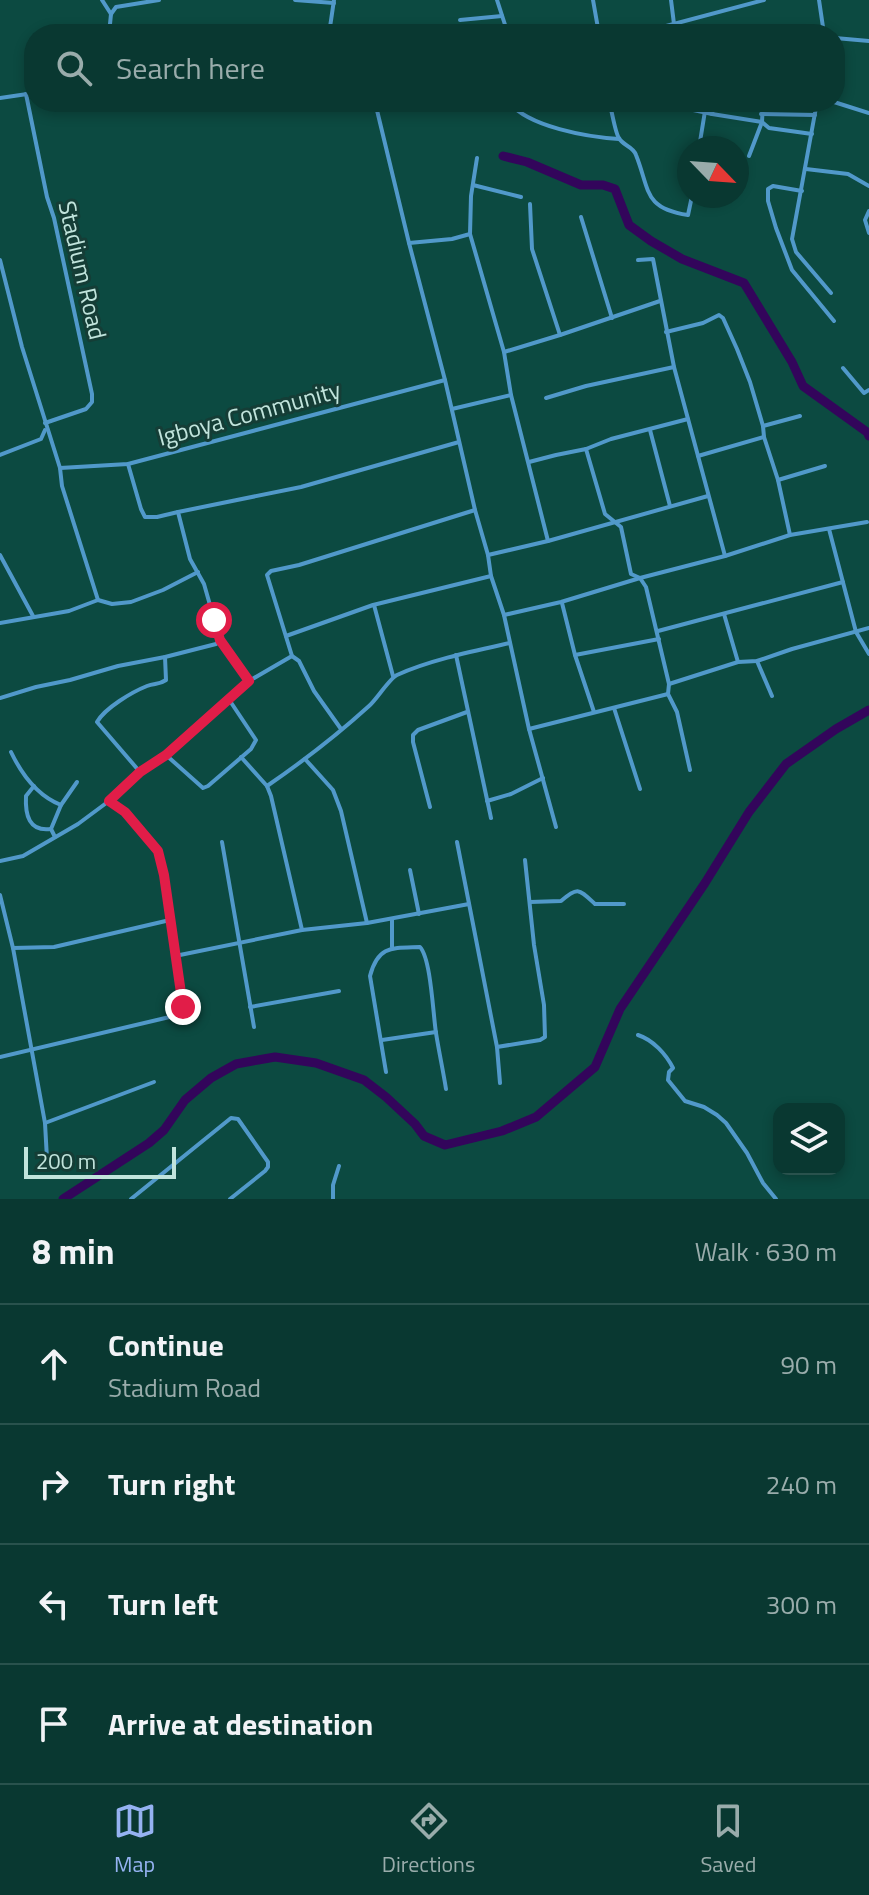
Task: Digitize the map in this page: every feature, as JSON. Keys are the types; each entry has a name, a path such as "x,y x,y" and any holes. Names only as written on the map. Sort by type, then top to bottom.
{"street":[{"path":"102,0 111,14"},
{"path":"110,24 116,7 159,0"},
{"path":"295,0 334,2 331,24"},
{"path":"497,0 505,24"},
{"path":"593,0 597,24"},
{"path":"671,0 674,24 764,0"},
{"path":"819,0 823,24"},
{"path":"460,20 502,16"},
{"path":"845,39 869,41"},
{"path":"0,98 24,94"},
{"path":"845,105 869,113"},
{"name":"Stadium Road","path":"0,455 41,439 45,426 86,409 92,402 85,355 30,112"},
{"path":"377,112 491,576 504,615 529,729 556,827"},
{"path":"518,112 529,119 592,137 619,139 635,152 645,185 657,205 688,215 689,208"},
{"path":"612,112 619,139"},
{"path":"701,136 705,112"},
{"path":"707,112 762,122 769,128 812,134"},
{"path":"816,112 792,239 796,252 831,293"},
{"path":"749,156 762,122 761,114 816,115"},
{"path":"477,158 470,234 504,352 511,395 548,541"},
{"path":"806,169 848,174 869,186"},
{"path":"473,185 521,197"},
{"path":"802,191 773,186 768,189 768,201 792,270 834,321"},
{"path":"530,204 532,249 560,335"},
{"path":"869,211 865,220 869,233"},
{"path":"581,217 612,318"},
{"path":"409,243 470,234"},
{"path":"638,260 653,259 674,367 725,556"},
{"path":"0,260 22,347 60,468 62,486 98,600"},
{"path":"504,352 660,301"},
{"path":"666,332 703,323 719,315 723,318 742,360 763,426 790,535"},
{"path":"546,398 674,367"},
{"path":"843,368 864,393 869,390"},
{"name":"Igboya Community","path":"60,468 128,464 445,380"},
{"path":"452,409 511,395"},
{"path":"763,426 800,416"},
{"path":"529,462 688,419"},
{"path":"650,430 670,506"},
{"path":"698,456 764,437"},
{"path":"128,464 145,517 157,517 301,487 459,442"},
{"path":"586,449 605,514 621,527 631,574 640,578 646,587 669,684 668,694 677,712 690,770"},
{"path":"778,480 825,466"},
{"path":"488,555 708,496"},
{"path":"341,729 314,691 299,661 292,656 267,575 271,571 475,510"},
{"path":"178,512 190,559 204,584 220,640 249,681"},
{"path":"504,615 561,602 790,535 867,522"},
{"path":"829,529 856,632 869,654"},
{"path":"0,555 33,617"},
{"path":"0,623 69,611 98,600 112,604 131,602 198,572"},
{"path":"286,636 373,605 491,576"},
{"path":"658,631 843,582"},
{"path":"561,602 594,712"},
{"path":"373,605 393,676"},
{"path":"724,614 738,662"},
{"path":"669,684 738,662 757,661 869,628"},
{"path":"575,655 659,639"},
{"path":"0,698 118,666 216,644 220,640"},
{"path":"267,786 305,759 374,701 393,676 456,655 510,643"},
{"path":"456,655 491,818"},
{"path":"0,861 23,856 78,824 140,772 166,755 249,681 292,656"},
{"path":"140,772 97,722 122,701 166,680 165,657"},
{"path":"757,661 772,696"},
{"path":"529,729 668,694"},
{"path":"166,755 203,788 251,749 256,740 228,698"},
{"path":"614,708 640,789"},
{"path":"430,807 413,735 418,730 467,712"},
{"path":"11,752 27,780 48,799 61,805"},
{"path":"241,757 267,786 271,796 302,930"},
{"path":"305,759 333,790 341,811 367,923"},
{"path":"487,801 511,794 543,778"},
{"path":"55,837 51,829 61,805 77,782"},
{"path":"34,786 26,796 27,817 41,829 51,829"},
{"path":"0,1057 178,1015 183,1007 158,851 125,812 109,801"},
{"path":"222,842 254,1027"},
{"path":"457,842 497,1047 500,1083"},
{"path":"497,1047 545,1037 544,1005 525,860"},
{"path":"410,870 419,914"},
{"path":"530,902 561,901 573,891 582,892 595,904 624,904"},
{"path":"0,895 13,948 45,1123 47,1159"},
{"path":"175,956 302,930 367,923 469,904"},
{"path":"392,919 392,947"},
{"path":"13,948 54,947 170,920"},
{"path":"386,1072 370,976 374,963 392,947 420,947 425,952 446,1089"},
{"path":"250,1007 339,991"},
{"path":"382,1040 436,1032"},
{"path":"638,1035 646,1038 669,1061 673,1068 668,1080 685,1101 717,1115 733,1131 763,1183 776,1199"},
{"path":"45,1123 154,1082"},
{"path":"131,1199 231,1118 238,1119 268,1162 268,1167 230,1199"},
{"path":"333,1199 333,1185 339,1166"},
{"path":"137,1194 141,1199"}],"waterway":[{"path":"503,156 527,162 581,185 603,185 615,189 629,225 682,259 744,283 803,386 869,436"},
{"path":"63,1199 149,1143 164,1130 185,1100 211,1078 236,1064 275,1057 316,1063 364,1080 415,1124 424,1136 445,1145 502,1131 536,1117 595,1067 620,1009 749,812 786,764 869,710"}],"route":[{"path":"183,1007 158,851 125,812 109,801 249,681 220,640 214,620"}]}
